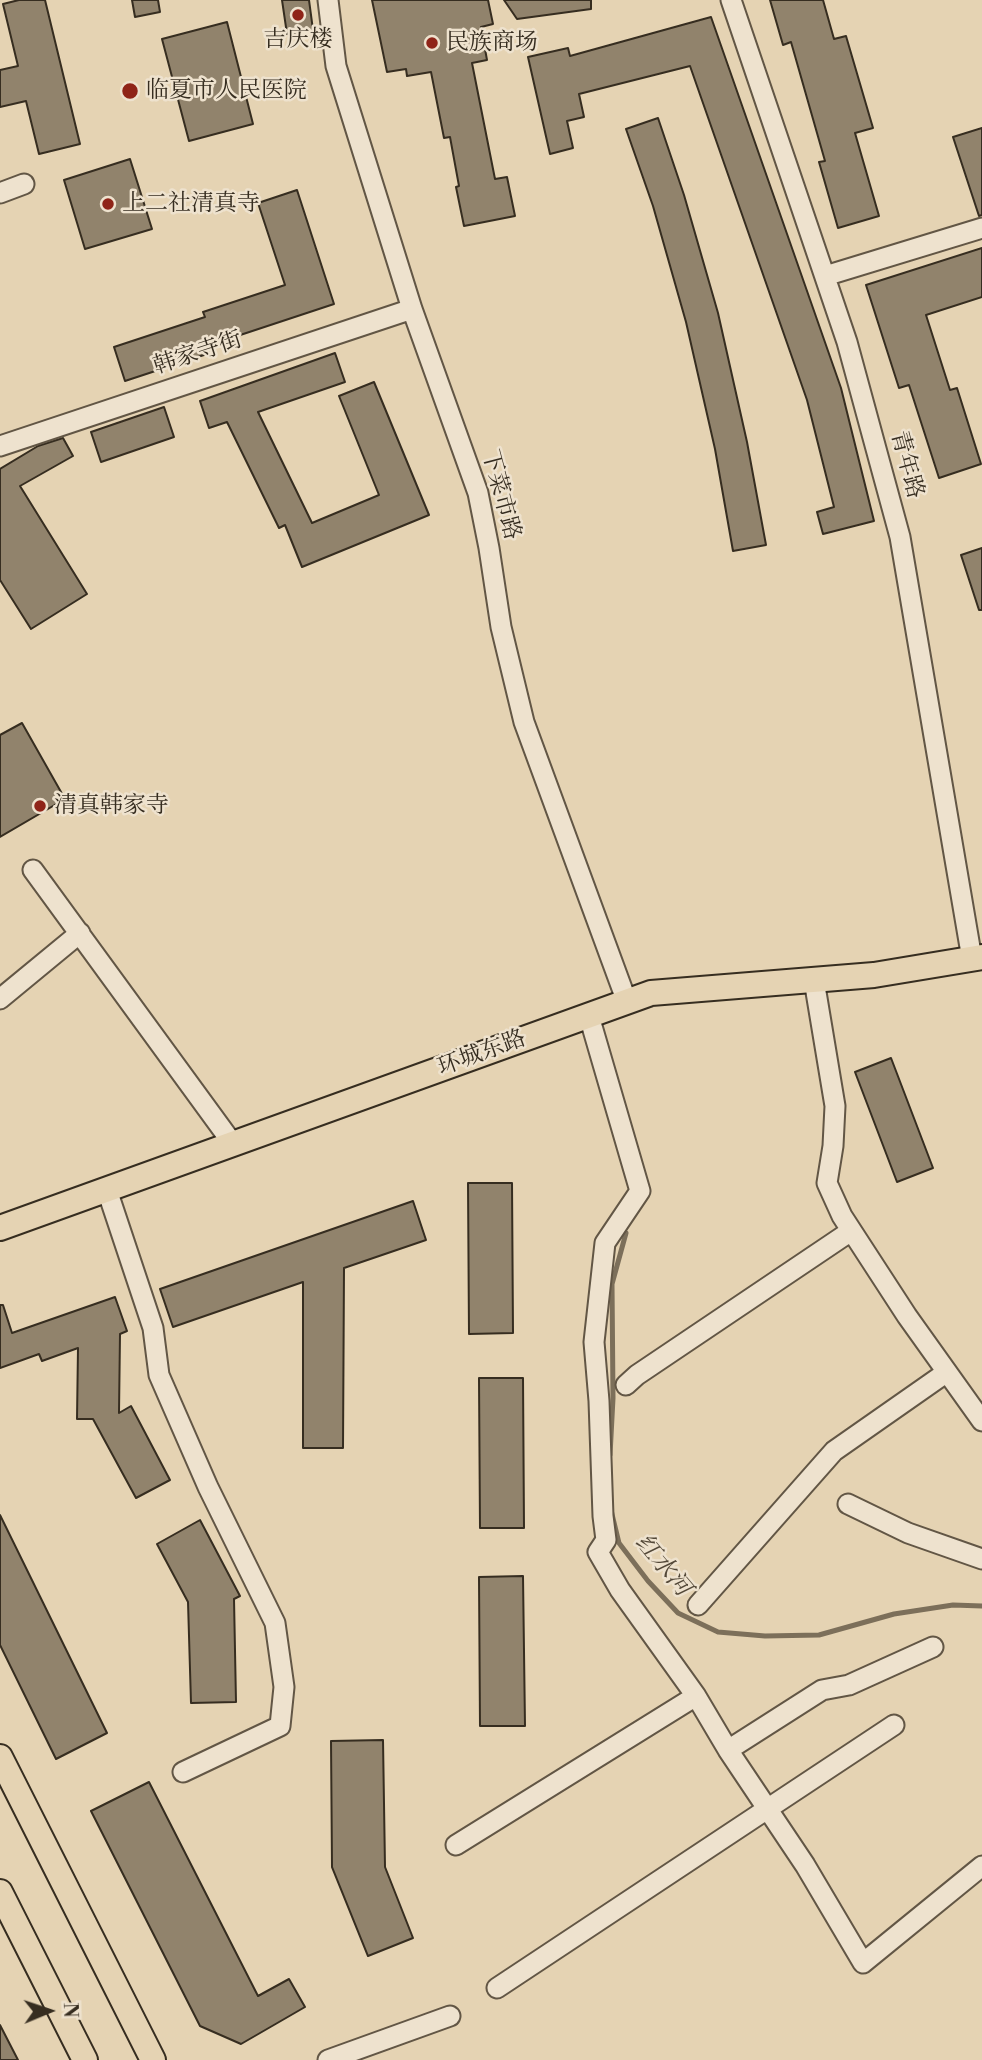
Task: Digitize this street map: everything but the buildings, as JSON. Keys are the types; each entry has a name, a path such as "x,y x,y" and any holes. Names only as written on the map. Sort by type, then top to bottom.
{"main road":[{"name":"环城东路","path":"0,1228 651,993 874,975 977,958"},
{"path":"0,1757 153,2060"},
{"path":"0,1892 85,2060"}],"street":[{"name":"下菜市路","path":"328,0 336,66 412,309 478,493 501,627 524,722 627,1002"},
{"name":"青年路","path":"731,0 847,342 900,537 977,958"},
{"path":"0,192 24,184"},
{"path":"825,276 982,228"},
{"name":"韩家寺街","path":"0,446 412,309"},
{"path":"33,870 233,1144"},
{"path":"0,999 80,933"},
{"path":"814,980 835,1106 833,1146 827,1183 851,1231 982,1421"},
{"path":"589,1016 640,1191 605,1243 594,1342 603,1516 607,1540 598,1552 620,1590 696,1696 728,1750 805,1865 863,1963 982,1866"},
{"path":"107,1190 153,1328 159,1375 208,1487 275,1623 284,1687 280,1726 183,1772"},
{"path":"626,1385 851,1231"},
{"path":"698,1605 834,1451 947,1372"},
{"path":"848,1504 908,1533 982,1559"},
{"path":"728,1750 822,1690 849,1685 933,1647"},
{"path":"456,1845 696,1696"},
{"path":"497,1988 894,1725"},
{"path":"328,2060 450,2016"}],"waterway":[{"name":"红水河","path":"610,1455 613,1398 612,1284 626,1233"},
{"name":"红水河","path":"611,1510 619,1543 648,1581 678,1613 718,1632 765,1636 819,1635 894,1614 953,1605 982,1606"}],"place":[{"name":"吉庆楼","path":"298,15"},
{"name":"民族商场","path":"432,43"},
{"name":"临夏市人民医院","path":"130,91"},
{"name":"上二社清真寺","path":"108,204"},
{"name":"清真韩家寺","path":"40,806"}]}
